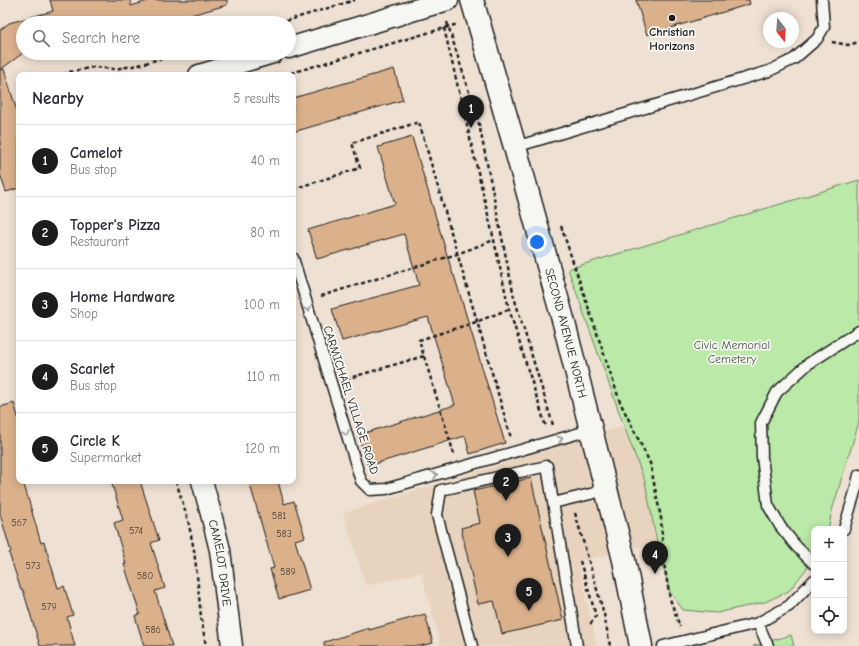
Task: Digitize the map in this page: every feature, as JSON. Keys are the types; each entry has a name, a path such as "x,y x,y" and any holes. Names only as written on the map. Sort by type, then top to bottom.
{"main road":[{"name":"SECOND AVENUE NORTH","path":"474,9 515,147 564,323 624,560 641,646"}],"street":[{"path":"296,46 445,1"},
{"path":"221,72 236,70 257,60"},
{"name":"CAMELOT DRIVE","path":"203,484 220,550 232,646"}],"lane":[{"path":"515,147 769,71 794,60 817,39 824,27 822,0"},
{"name":"CARMICHAEL VILLAGE ROAD","path":"296,268 361,481 370,490 386,489 590,430"},
{"path":"812,562 796,546 780,526 768,505 762,457 761,423 777,392 808,364 859,331"},
{"path":"472,646 436,515 441,490 547,466 577,646"},
{"path":"845,526 859,475"},
{"path":"553,503 607,490"},
{"path":"663,646 758,623 790,606 811,583"},
{"path":"758,623 768,646"}],"path":[{"path":"296,18 356,0"},
{"path":"445,1 448,27 480,124 514,297 554,440"},
{"path":"294,72 448,27 474,9"},
{"path":"444,28 509,309 554,440"},
{"path":"817,39 848,45 859,42"},
{"path":"69,72 94,67 114,69 139,65 156,60"},
{"path":"296,188 360,168 352,143 419,122 515,452"},
{"path":"560,224 620,402 650,463 661,518 663,557 670,599 685,641"},
{"path":"306,300 457,254 494,240"},
{"path":"459,468 419,340 476,322 509,309"},
{"path":"331,384 424,356"},
{"path":"177,484 188,520 194,550 201,617 206,646"},
{"path":"571,498 604,614 610,646"},
{"path":"580,560 596,616 589,626 590,633"}],"shaded area":[{"path":"624,426 645,482 657,542 578,562 597,646 441,646 421,572 366,586 343,513"}],"green space":[{"name":"Civic Memorial Cemetery","path":"859,180 859,422 829,526 811,526 811,563 789,591 765,602 717,613 683,610 670,592 657,542 645,482 568,269"},
{"path":"791,635 794,646 753,646"}],"building":[{"path":"50,0 131,0 131,6 151,0 227,0 227,5 187,16 35,16 53,11"},
{"name":"Christian Horizons","path":"636,0 749,0 750,4 647,35"},
{"path":"16,21 16,58 0,70 0,30 9,23"},
{"path":"4,69 16,108 16,189 6,192 0,174 0,70"},
{"path":"394,69 403,100 296,131 296,97"},
{"path":"412,137 505,443 470,454 465,436 368,466 358,435 455,405 428,317 342,341 332,309 419,285 404,234 317,259 308,230 395,204 378,147"},
{"path":"14,403 16,410 16,484 24,484 41,543 44,542 58,588 64,586 73,615 67,617 75,646 40,646 23,590 21,590 9,553 11,552 0,514 0,407"},
{"path":"531,478 563,620 502,634 494,601 478,604 461,528 480,523 473,491"},
{"path":"112,484 141,484 159,540 151,543 165,588 155,591 172,646 144,646 135,616 140,614 124,564 126,564 114,523 123,520"},
{"path":"250,484 279,484 284,504 294,501 305,537 295,540 310,590 279,599 270,569 274,568"},
{"path":"425,614 433,643 420,646 324,646 324,642 369,628 369,630"}],"place":[{"name":"Christian Horizons","path":"672,18"},
{"name":"Camelot","path":"471,128"},
{"name":"Topper's Pizza","path":"506,501"},
{"name":"Home Hardware","path":"508,557"},
{"name":"Scarlet","path":"655,574"},
{"name":"Circle K","path":"529,611"}]}
